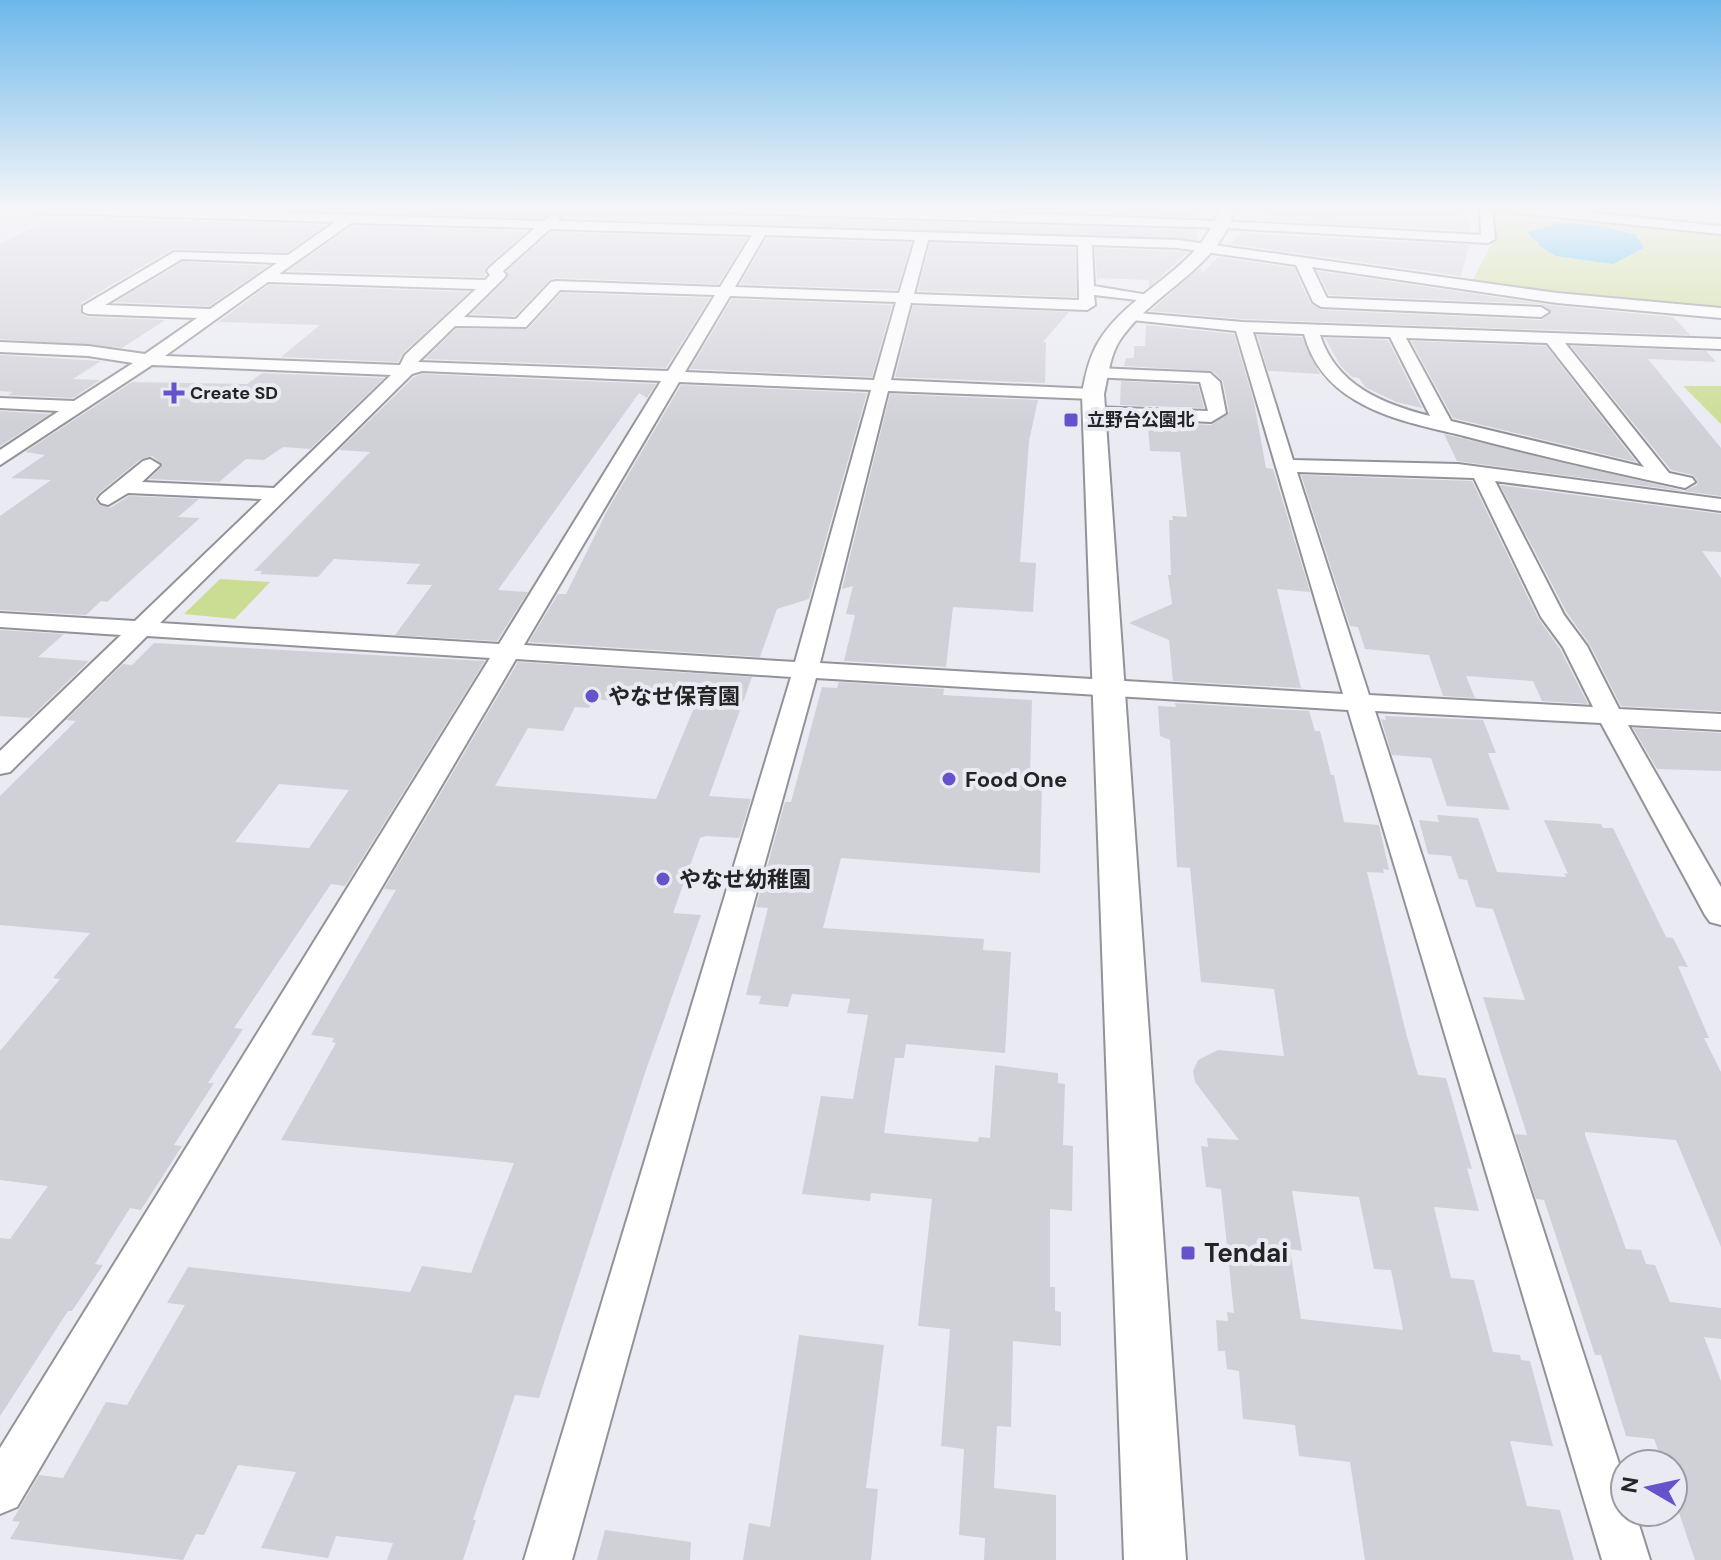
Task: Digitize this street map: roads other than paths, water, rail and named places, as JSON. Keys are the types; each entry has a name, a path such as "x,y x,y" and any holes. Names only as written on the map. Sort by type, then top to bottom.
{"street":[{"path":"134,282 88,309 213,314"},
{"path":"0,459 259,282"},
{"path":"386,282 489,285"},
{"path":"0,766 406,370 411,359 492,282"},
{"path":"0,1491 732,282"},
{"path":"548,1560 806,669 909,282"},
{"path":"451,321 520,324 556,285 1087,305 1086,282"},
{"path":"1155,1560 1094,393 1111,337 1169,282"},
{"path":"1311,282 1321,302 1541,312 1528,294"},
{"path":"1447,282 1622,306 1721,313"},
{"path":"1086,289 1141,307 1243,327 1721,344"},
{"path":"1243,327 1626,1560"},
{"path":"1310,329 1320,359 1352,392 1393,412 1721,489"},
{"path":"1395,332 1444,426"},
{"path":"1552,338 1662,477"},
{"path":"0,347 88,351 148,360 406,370 422,366 1094,393 1211,417 1217,413 1211,382 1204,377 1094,393"},
{"path":"0,403 78,407"},
{"path":"150,465 116,493 278,494"},
{"path":"1285,466 1458,470 1721,505"},
{"path":"1482,474 1553,617 1575,646 1610,716 1721,915"},
{"path":"0,620 1359,703 1721,722"}],"waterway":[{"path":"1649,490 1721,501"}],"place":[{"name":"Create SD","path":"174,393"},
{"name":"立野台公園北","path":"1071,420"},
{"name":"やなせ保育園","path":"592,696"},
{"name":"Food One","path":"949,779"},
{"name":"やなせ幼稚園","path":"663,879"},
{"name":"Tendai","path":"1188,1253"}]}
